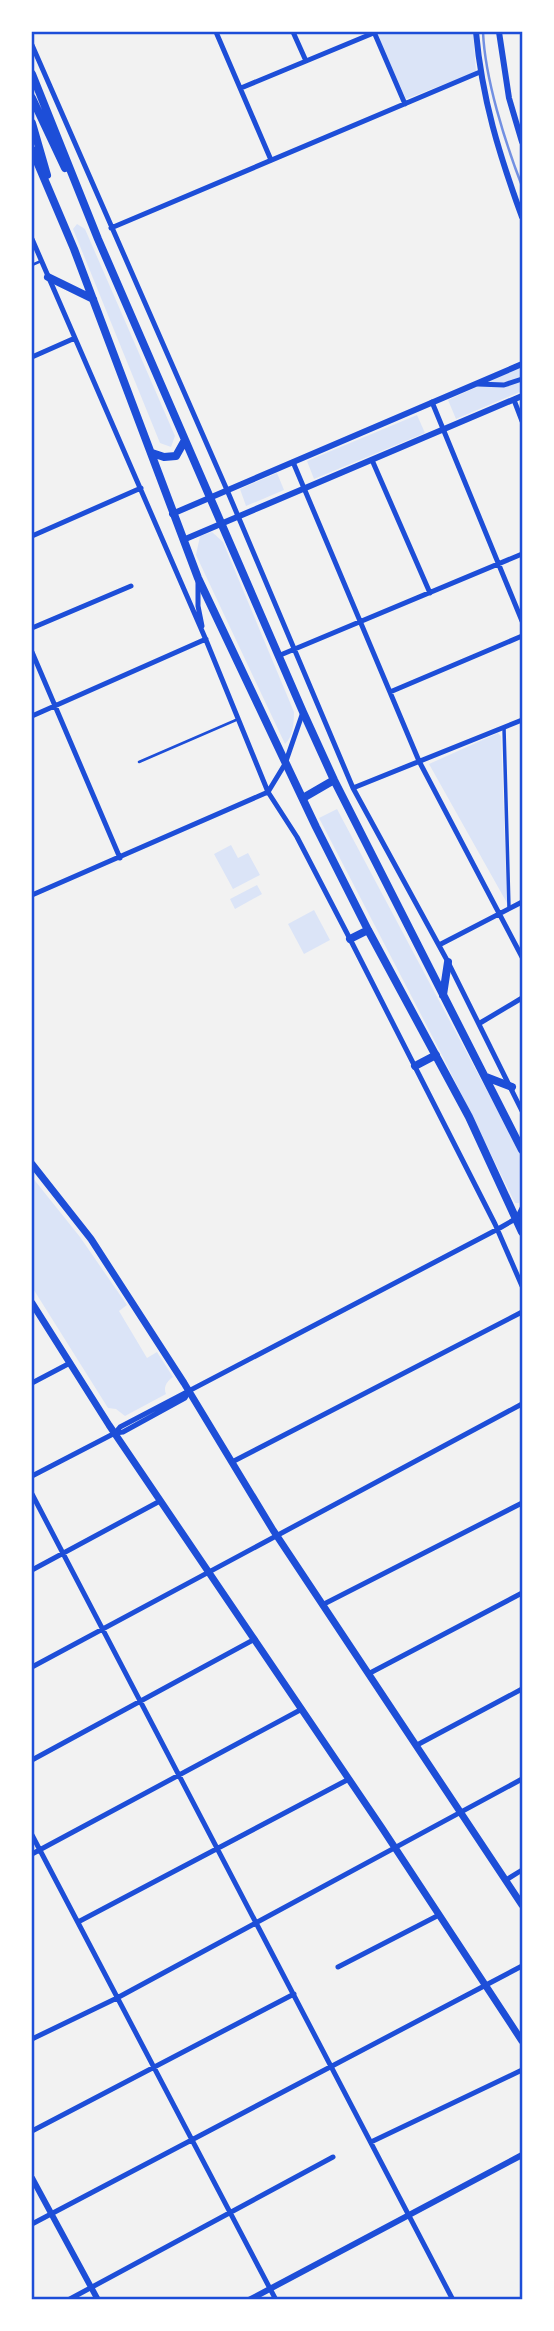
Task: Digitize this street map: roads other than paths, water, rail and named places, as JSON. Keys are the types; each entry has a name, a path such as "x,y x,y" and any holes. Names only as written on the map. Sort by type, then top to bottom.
{"main road":[{"path":"32,74 83,202 334,780 523,1150"},
{"path":"32,98 83,202"},
{"path":"32,123 56,205"},
{"path":"32,150 93,299 198,578 285,764 368,930 436,1055 523,1232"},
{"path":"48,277 93,299"},
{"path":"152,453 164,457 176,456 185,440"},
{"path":"303,798 334,780"},
{"path":"350,939 368,930"},
{"path":"443,995 448,962"},
{"path":"415,1066 436,1055"},
{"path":"486,1077 512,1087"},
{"path":"32,1164 91,1239 278,1536 523,1905"},
{"path":"32,1303 160,1501 523,2041"}],"street":[{"path":"216,32 271,160"},
{"path":"293,32 306,61"},
{"path":"241,88 375,32 405,104"},
{"path":"476,32 480,72 499,155 523,217"},
{"path":"499,32 509,98 523,142"},
{"path":"32,45 239,516 353,788 448,962 523,1111"},
{"path":"111,228 480,72"},
{"path":"32,239 206,640 268,792 297,837 350,939 498,1229 523,1286"},
{"path":"32,357 75,338"},
{"path":"172,513 523,364"},
{"path":"477,383 504,385 523,379"},
{"path":"183,540 523,396"},
{"path":"514,400 523,421"},
{"path":"432,402 523,621"},
{"path":"372,460 430,593"},
{"path":"293,461 419,761 523,957"},
{"path":"32,536 141,488"},
{"path":"278,656 523,554"},
{"path":"198,578 198,606 206,640"},
{"path":"32,628 131,586"},
{"path":"390,692 523,636"},
{"path":"32,716 206,640"},
{"path":"32,652 120,858"},
{"path":"32,895 268,792 285,764 303,712"},
{"path":"353,788 523,720"},
{"path":"504,727 509,908"},
{"path":"439,945 523,902"},
{"path":"480,1023 523,998"},
{"path":"32,1476 498,1229 517,1218 523,1208"},
{"path":"232,1462 523,1312"},
{"path":"32,1383 70,1363"},
{"path":"32,1667 523,1404"},
{"path":"32,1494 453,2300"},
{"path":"32,1570 160,1501"},
{"path":"324,1604 523,1503"},
{"path":"370,1673 523,1593"},
{"path":"32,1760 255,1639"},
{"path":"417,1745 523,1689"},
{"path":"32,1854 178,1773 302,1709"},
{"path":"78,1923 349,1779"},
{"path":"32,2039 117,1998 459,1811 523,1779"},
{"path":"32,1835 276,2300"},
{"path":"506,1880 523,1870"},
{"path":"338,1967 439,1915"},
{"path":"32,2224 523,1966"},
{"path":"32,2132 294,1994"},
{"path":"371,2142 523,2070"},
{"path":"249,2300 523,2155"},
{"path":"68,2300 333,2157"},
{"path":"32,2178 98,2300"}],"lane":[{"path":"32,265 41,261"},
{"path":"139,762 238,719"}],"railway":[{"path":"483,32 497,110 522,186"}]}
